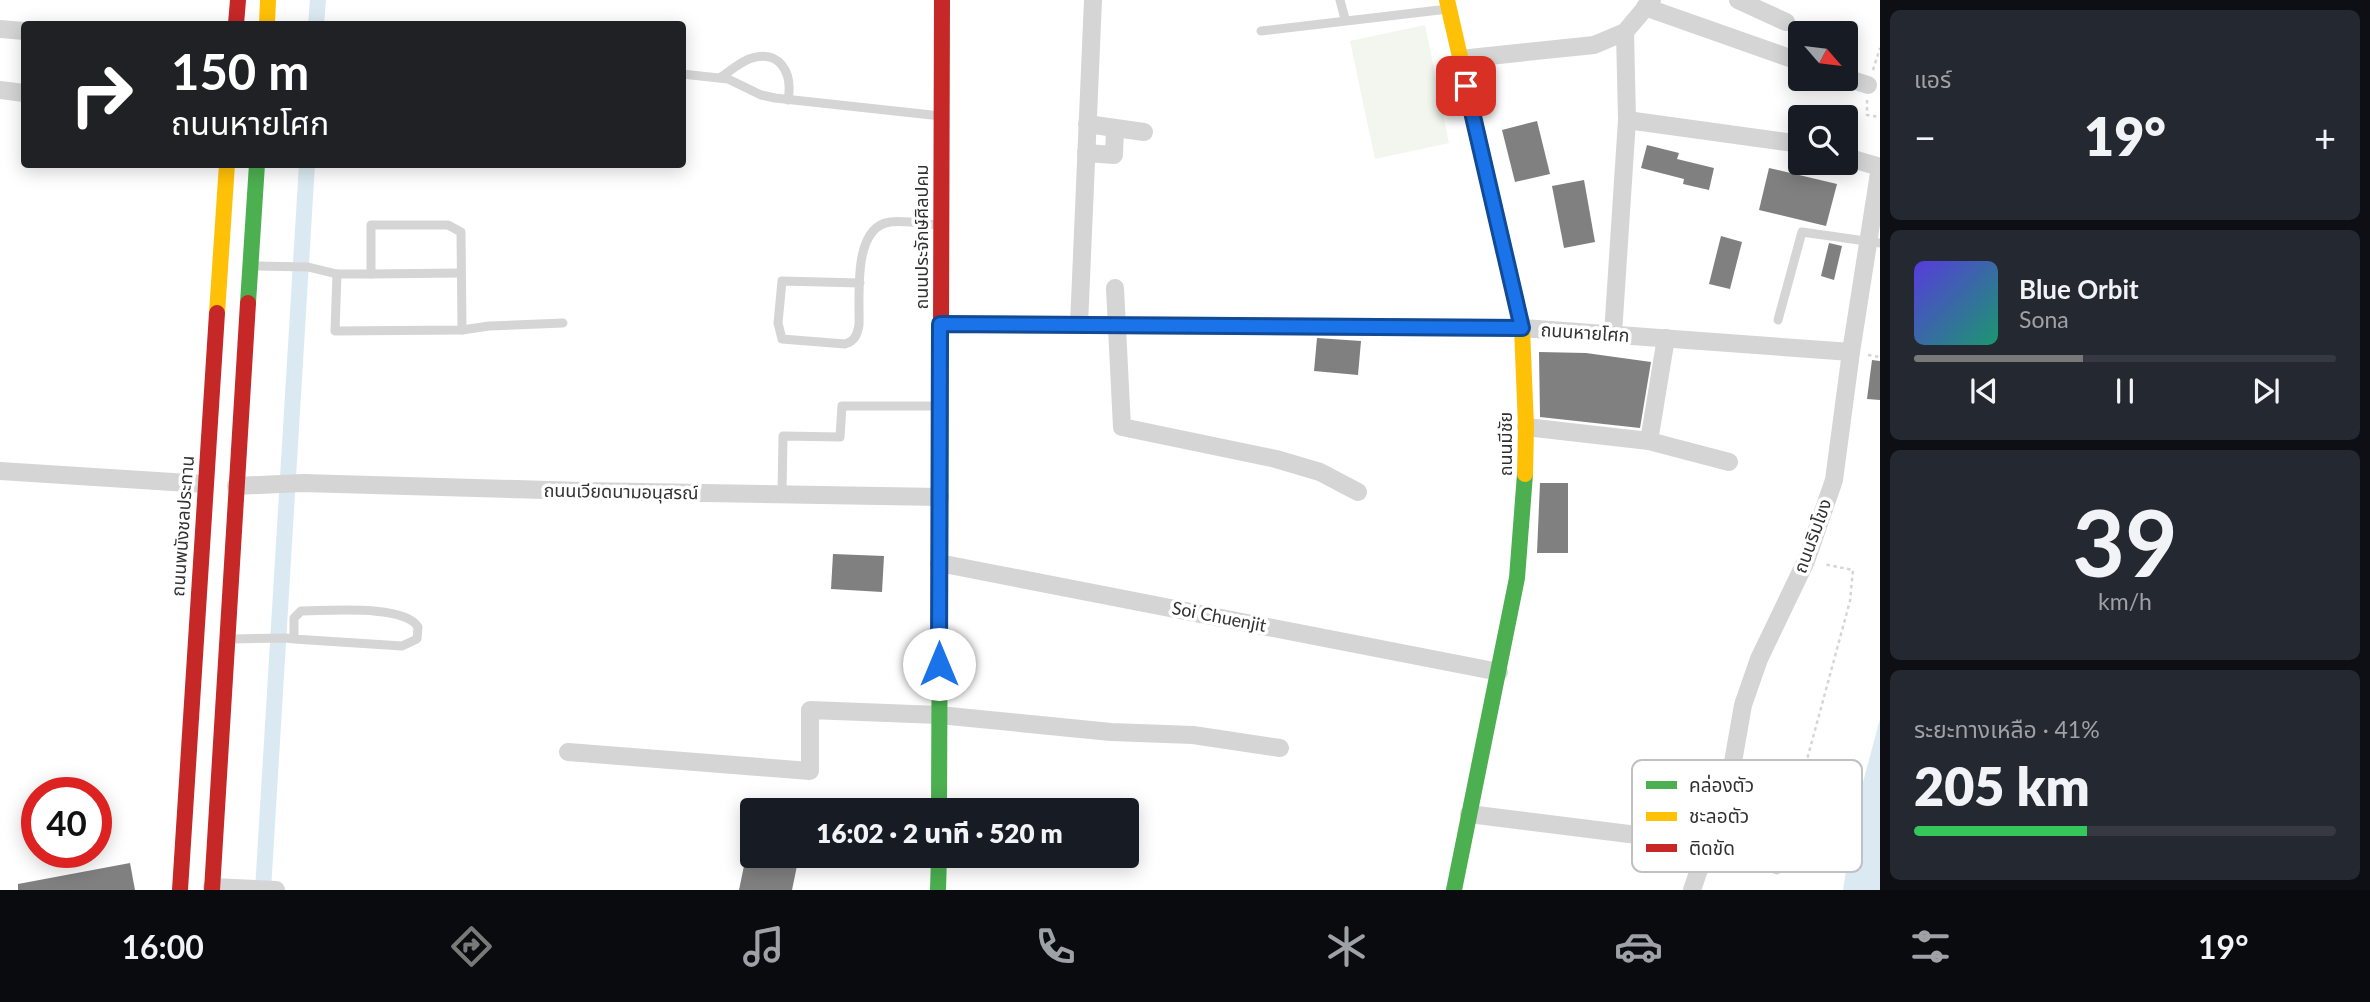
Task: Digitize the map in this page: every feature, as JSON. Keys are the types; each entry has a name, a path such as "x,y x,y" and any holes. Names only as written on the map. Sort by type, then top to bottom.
{"street":[{"path":"236,21 238,0"},
{"path":"267,21 268,0"},
{"name":"ถนนประจักษ์ศิลปคม","path":"939,798 942,0"},
{"path":"1079,325 1093,0"},
{"path":"1738,0 1786,22"},
{"name":"ถนนมีชัย","path":"1448,4 1522,328 1526,427 1525,488 1517,578 1454,890"},
{"path":"1460,59 1594,44 1625,32 1648,4 1788,57"},
{"path":"0,29 21,31"},
{"path":"1614,334 1627,120 1625,32"},
{"path":"1858,82 1868,85"},
{"path":"0,90 21,93"},
{"path":"1627,120 1788,142"},
{"path":"1087,124 1144,132"},
{"path":"1086,153 1121,156 1115,129"},
{"path":"1858,161 1880,167"},
{"name":"ถนนริมโขง","path":"1733,760 1743,705 1755,671 1806,561 1834,480 1851,352 1875,242 1880,167"},
{"name":"ถนนพนังชลประทาน","path":"180,890 204,484 227,168"},
{"path":"257,168 212,888 275,890"},
{"path":"1115,288 1122,426 1276,459 1320,472 1358,492"},
{"name":"ถนนหายโศก","path":"940,324 1522,328 1851,352"},
{"path":"1649,441 1666,338"},
{"path":"1526,427 1649,441 1729,461"},
{"path":"0,471 236,486"},
{"name":"ถนนเวียดนามอนุสรณ์","path":"236,486 303,483 940,497"},
{"name":"Soi Chuenjit","path":"939,563 1499,672"},
{"path":"568,752 810,771 810,710 939,715 1111,732 1194,735 1280,748"},
{"path":"1469,814 1632,834"},
{"path":"938,890 939,868"},
{"name":"ถนนริมโขง","path":"1692,890 1699,872"}],"lane":[{"path":"1340,0 1345,19"},
{"path":"1261,31 1448,4"},
{"path":"721,77 747,59 775,59 790,79 788,100"},
{"path":"686,74 721,77 766,97 942,116"},
{"path":"860,283 782,281 778,323 782,339 845,344 852,342 859,325 863,250 871,231 879,225 893,221 941,225"},
{"path":"371,274 371,225 448,225 457,228 461,232 462,330"},
{"path":"1778,320 1802,232 1875,242"},
{"path":"251,265 308,267 337,274 461,273"},
{"path":"337,274 335,331 462,330 489,326 563,323"},
{"path":"782,495 783,436 840,436 842,406 940,406"},
{"path":"227,639 290,639 402,646 417,639 418,627 406,616 386,612 301,611 294,618 290,639"}],"path":[{"path":"1806,561 1853,570 1850,601 1807,760"}],"shaded area":[{"path":"1425,25 1449,143 1375,159 1350,41"},
{"path":"1880,719 1880,890 1843,890 1846,872 1862,872 1862,786"}],"building":[{"path":"1537,121 1550,174 1515,182 1502,130"},
{"path":"1647,145 1679,153 1677,159 1714,168 1709,190 1683,184 1684,179 1641,168"},
{"path":"1769,168 1788,172 1788,175 1837,184 1826,226 1759,210"},
{"path":"1584,180 1595,242 1564,248 1552,186"},
{"path":"1721,236 1742,242 1730,289 1709,284"},
{"path":"1829,243 1842,246 1834,280 1821,276"},
{"path":"1317,338 1361,341 1358,375 1314,371"},
{"path":"1539,352 1586,353 1651,362 1640,428 1540,417"},
{"path":"1872,360 1880,361 1880,400 1867,399"},
{"path":"1540,483 1568,483 1568,553 1537,553"},
{"path":"833,554 884,556 882,592 831,589"},
{"path":"130,863 135,890 18,890 18,884"},
{"path":"744,868 797,868 792,890 739,890"}],"waterway":[{"path":"316,21 318,0"},
{"path":"263,890 307,168"}],"traffic: fast":[{"path":"248,303 257,168"},
{"path":"939,798 941,331"},
{"path":"1454,890 1517,578 1525,474"},
{"path":"938,890 939,868"}],"traffic: slow":[{"path":"267,21 268,0"},
{"path":"1447,0 1522,328 1525,474"},
{"path":"217,313 227,168"}],"traffic: jam":[{"path":"236,21 238,0"},
{"path":"941,331 942,0"},
{"path":"212,890 248,303"},
{"path":"180,890 217,313"}],"route":[{"path":"939,664 940,324 1522,328 1466,86"}]}
